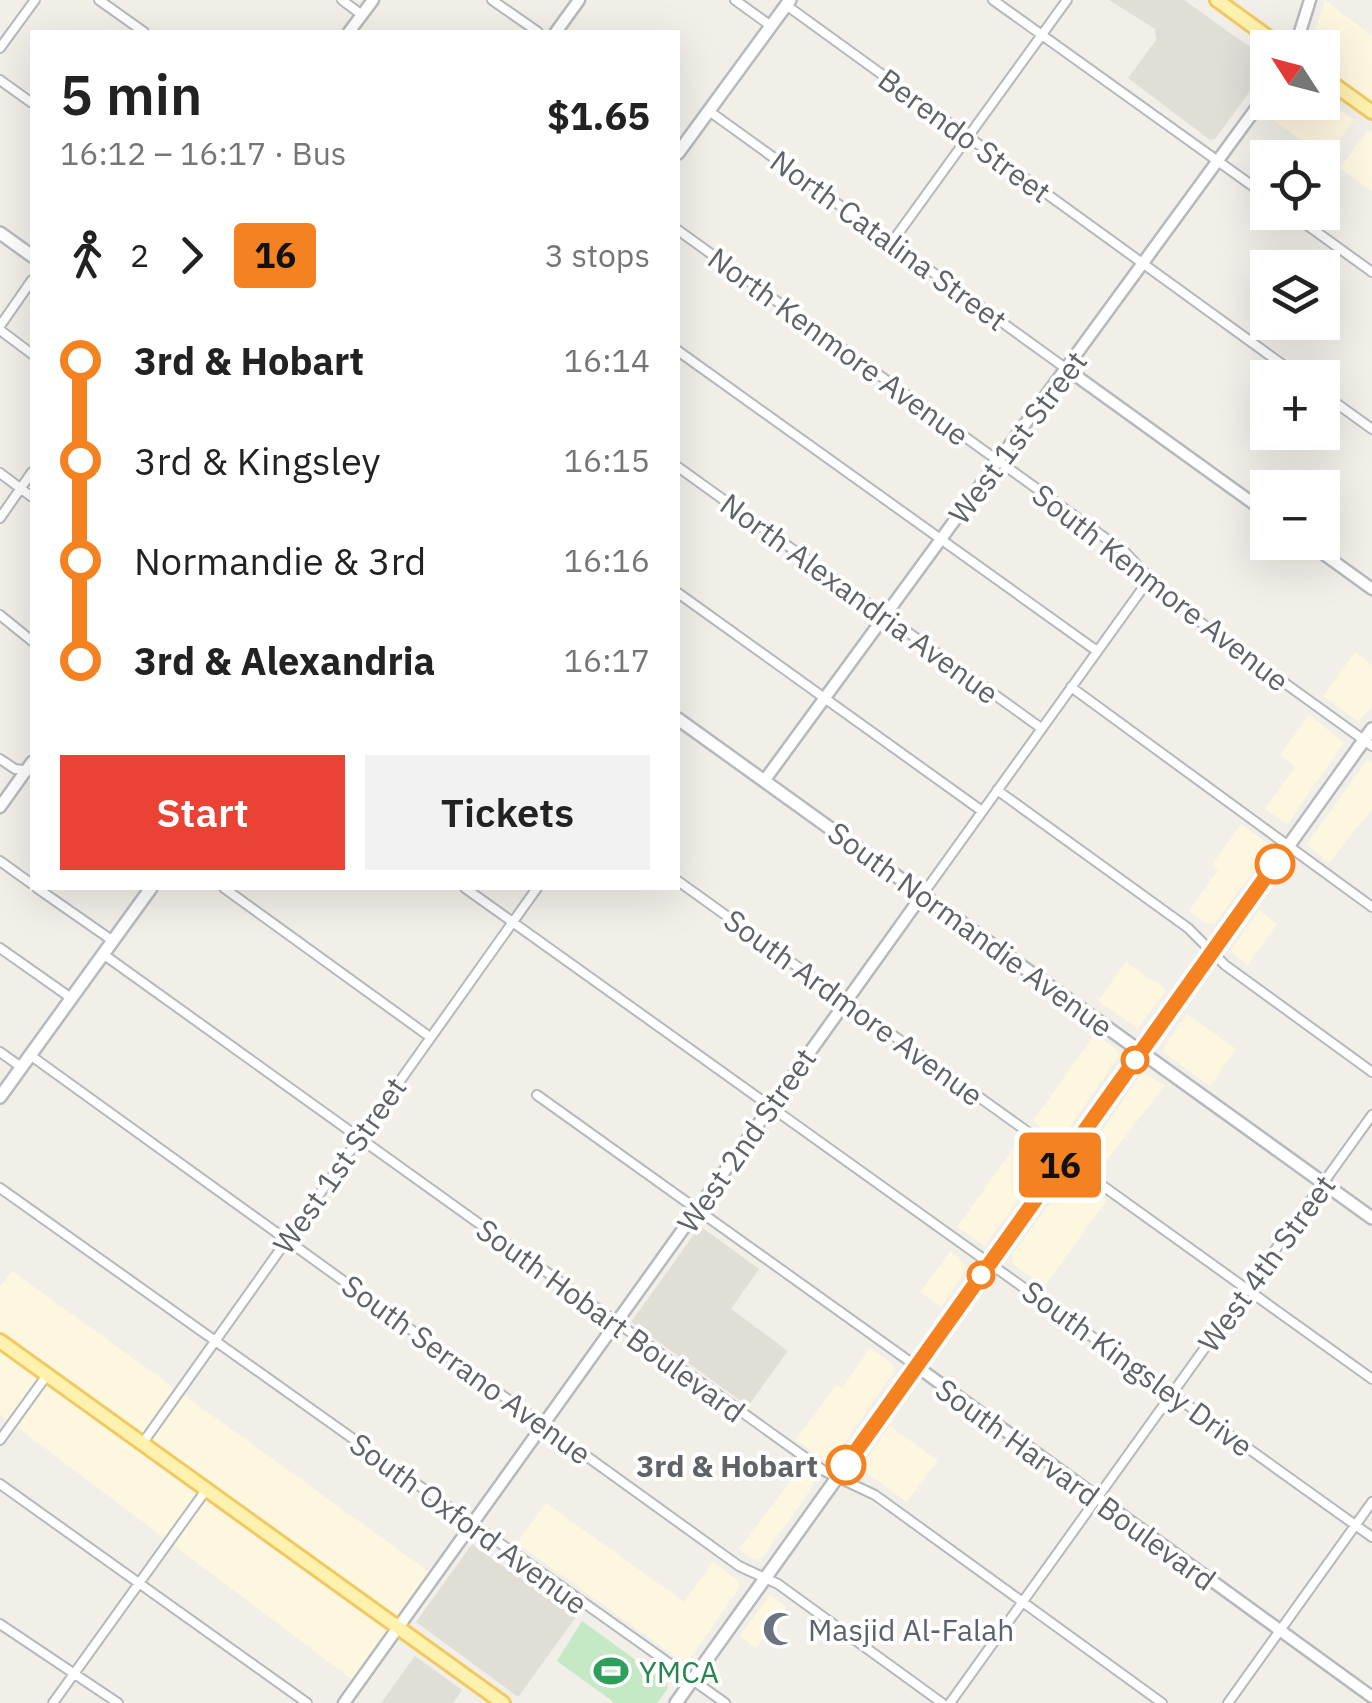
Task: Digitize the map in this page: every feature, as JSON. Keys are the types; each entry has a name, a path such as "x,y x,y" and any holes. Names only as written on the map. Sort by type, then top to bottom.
{"main road":[{"path":"1217,0 1258,30"},
{"path":"682,136 708,111 788,3"},
{"path":"1340,89 1372,112"},
{"path":"0,233 30,255"},
{"name":"South Normandie Avenue","path":"680,720 1372,1218"},
{"path":"676,1703 1289,845 1368,743 1372,729"},
{"path":"0,1097 150,890"},
{"path":"0,1341 503,1703"}],"street":[{"path":"0,48 35,0"},
{"path":"99,0 141,30"},
{"path":"342,0 362,15"},
{"path":"351,30 373,0"},
{"path":"492,0 535,30"},
{"path":"557,30 579,0"},
{"path":"735,0 771,26"},
{"path":"993,0 1250,183"},
{"path":"892,242 1068,0"},
{"path":"1301,30 1310,0"},
{"name":"Berendo Street","path":"788,3 1276,360"},
{"path":"0,80 30,102"},
{"name":"North Catalina Street","path":"708,111 1068,370"},
{"name":"West 1st Street","path":"764,781 1250,117"},
{"path":"1315,230 1372,272"},
{"name":"North Kenmore Avenue","path":"680,231 1000,462"},
{"path":"30,283 0,328 30,352"},
{"path":"681,353 1097,651"},
{"path":"1068,370 1250,501"},
{"path":"1340,406 1372,429"},
{"name":"South Kenmore Avenue","path":"1000,462 1126,553 1171,601 1368,743"},
{"name":"North Alexandria Avenue","path":"680,468 1042,728"},
{"path":"0,473 30,495"},
{"path":"0,518 30,475"},
{"path":"1333,560 1372,589"},
{"name":"West 2nd Street","path":"344,1703 1150,578"},
{"path":"680,593 982,812"},
{"path":"0,615 30,639"},
{"path":"1071,687 1372,908"},
{"path":"0,759 15,769 30,768"},
{"path":"0,807 30,769"},
{"path":"997,790 1188,928 1212,952 1372,1072"},
{"path":"0,861 30,882"},
{"name":"South Ardmore Avenue","path":"680,882 1372,1379"},
{"path":"41,890 112,941"},
{"path":"227,890 430,1037"},
{"name":"South Kingsley Drive","path":"468,890 1372,1537"},
{"name":"West 1st Street","path":"142,1444 536,890"},
{"path":"0,948 71,998"},
{"name":"South Hobart Boulevard","path":"103,954 615,1324 838,1476 875,1494 1162,1703"},
{"path":"0,1052 21,1067"},
{"name":"South Serrano Avenue","path":"30,1055 739,1566 765,1578 942,1703"},
{"name":"South Harvard Boulevard","path":"537,1095 1372,1697"},
{"name":"West 4th Street","path":"950,1703 1372,1115"},
{"name":"South Oxford Avenue","path":"0,1188 725,1703"},
{"path":"0,1440 47,1375"},
{"path":"0,1484 307,1703"},
{"path":"53,1703 206,1490"},
{"path":"1228,1703 1372,1502"},
{"path":"0,1624 118,1703"}],"shaded area":[{"path":"1109,0 1184,0 1250,47 1250,91 1215,139 1210,140 1128,78 1156,40 1155,29"},
{"path":"1325,0 1372,36 1372,101 1340,78 1340,30 1315,30"},
{"path":"1340,110 1354,120 1339,140 1301,140 1273,120 1340,120"},
{"path":"1368,130 1372,133 1372,191 1340,168"},
{"path":"1355,652 1372,665 1372,707 1358,721 1323,696"},
{"path":"1309,715 1344,743 1287,824 1265,809 1295,767 1280,755"},
{"path":"1367,760 1372,763 1372,809 1329,863 1307,844"},
{"path":"1241,824 1268,844 1269,850 1215,923 1207,924 1189,911 1218,870 1212,865"},
{"path":"1259,910 1277,924 1248,965 1230,951"},
{"path":"1126,962 1166,990 1138,1028 1098,1001"},
{"path":"1187,1014 1236,1049 1210,1086 1164,1053 1164,1046"},
{"path":"1095,1034 1117,1050 1119,1056 1060,1141 1033,1121"},
{"path":"1142,1073 1165,1085 1104,1164 1089,1150"},
{"path":"1019,1141 1044,1163 985,1246 957,1227"},
{"path":"1069,1177 1107,1200 1044,1287 1013,1264 1012,1255"},
{"path":"700,1226 759,1269 731,1309 788,1351 748,1406 631,1322"},
{"path":"951,1251 967,1268 941,1307 920,1292"},
{"path":"12,1271 432,1574 355,1682 0,1414 0,1286"},
{"path":"870,1348 893,1365 894,1372 833,1459 825,1461 796,1440 836,1385 842,1388"},
{"path":"890,1426 938,1461 907,1502 860,1468"},
{"path":"800,1468 813,1478 813,1486 762,1558 754,1560 739,1549"},
{"path":"546,1503 684,1602 713,1562 738,1581 739,1588 690,1659 680,1660 517,1543"},
{"path":"472,1544 576,1617 518,1697 416,1622"},
{"path":"770,1595 787,1607 756,1648 740,1636"},
{"path":"415,1656 462,1690 453,1703 381,1703"}],"green space":[{"name":"YMCA","path":"582,1621 666,1682 668,1688 657,1703 615,1703 557,1661"}],"bus line":[{"name":"16","path":"846,1465 1275,864"}],"place":[{"name":"3rd & Hobart","path":"846,1465"},
{"name":"Masjid Al-Falah","path":"780,1629"},
{"name":"YMCA","path":"611,1671"}]}
